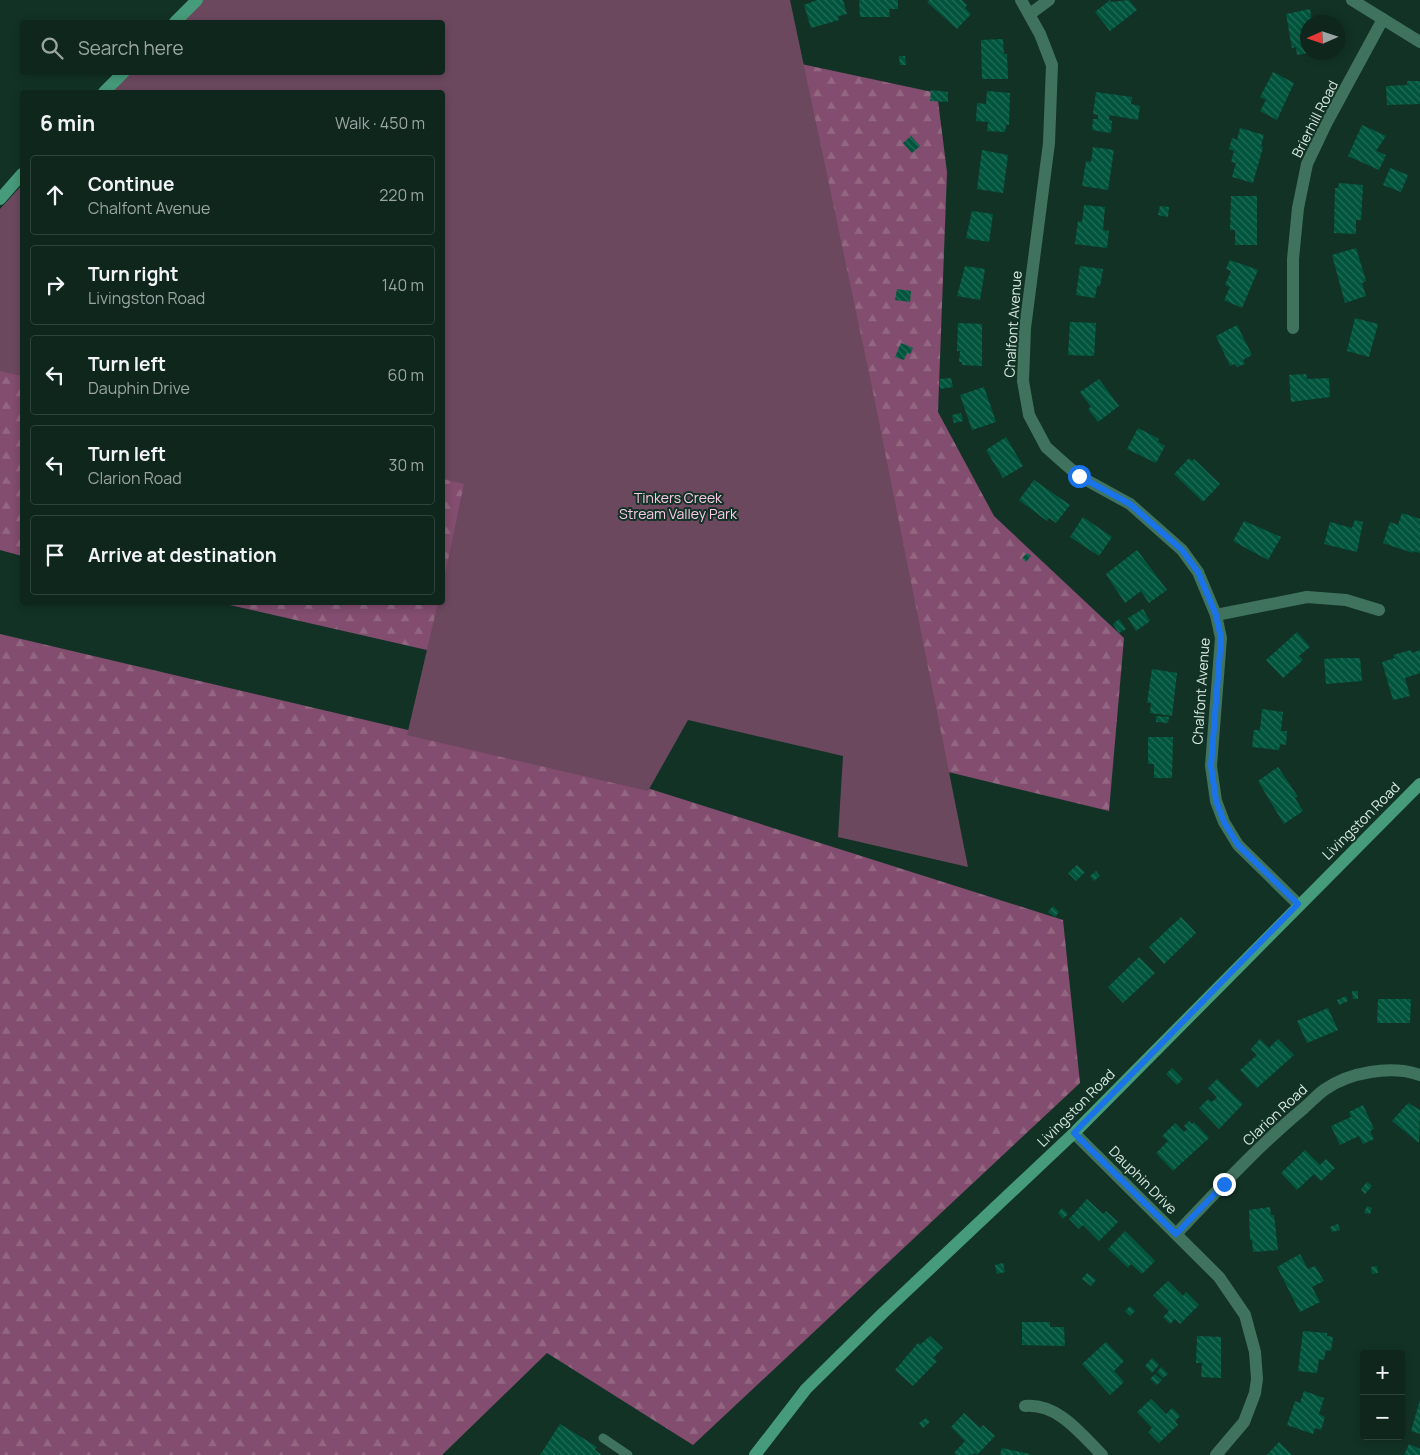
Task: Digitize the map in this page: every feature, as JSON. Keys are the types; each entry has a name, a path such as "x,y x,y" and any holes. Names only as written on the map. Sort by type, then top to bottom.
{"main road":[{"path":"177,20 197,0"},
{"path":"106,90 121,75"},
{"path":"1,197 20,176"},
{"name":"Livingston Road","path":"755,1455 806,1389 882,1314 1074,1133 1298,904 1420,784"}],"street":[{"name":"Chalfont Avenue","path":"1021,0 1030,14 1052,65 1050,144 1025,328 1024,381 1029,416 1046,447 1079,476 1130,504 1182,550 1198,572 1216,615 1221,638 1211,766 1216,801 1224,822 1238,845 1298,904"},
{"path":"1030,14 1049,0"},
{"path":"1352,0 1420,42"},
{"name":"Brierhill Road","path":"1293,328 1294,250 1298,208 1308,164 1326,124 1383,19"},
{"path":"1216,615 1307,596 1346,600 1379,610"},
{"name":"Clarion Road","path":"1176,1234 1284,1124 1324,1089 1352,1076 1372,1072 1401,1071 1420,1076"},
{"name":"Dauphin Drive","path":"1074,1133 1219,1278 1245,1315 1256,1352 1257,1379 1252,1406 1244,1422 1216,1455"},
{"path":"1025,1406 1035,1405 1052,1409 1102,1455"}],"lane":[{"path":"602,1438 628,1455"}],"green space":[{"name":"Tinkers Creek Stream Valley Park","path":"196,0 790,0 873,392 968,867 838,837 843,756 688,720 648,791 407,735 438,605 445,605 445,574 464,484 445,479 445,90 113,90 127,75 445,75 445,20 177,20"},
{"name":"Tinkers Creek Stream Valley Park","path":"752,0 778,59 937,93 947,172 938,412 994,516 1124,638 1109,811 751,724 230,605 445,605 445,90 176,90 398,75 445,75 445,22"},
{"path":"20,187 20,376 0,371 0,209"},
{"path":"20,218 20,555 0,550 0,238"},
{"path":"0,634 625,781 1063,920 1080,1083 693,1445 547,1353 442,1455 0,1455"}],"building":[{"path":"817,0 843,0 847,14 838,16 839,20 811,28 804,5"},
{"path":"859,0 898,0 898,9 889,9 890,17 860,17"},
{"path":"929,0 962,0 967,5 965,8 971,14 957,29 927,2"},
{"path":"1110,0 1111,2 1129,0 1137,10 1110,31 1095,12"},
{"path":"1310,9 1311,15 1300,15 1300,54 1297,55 1296,47 1292,48 1286,14"},
{"path":"1003,39 1004,54 1007,54 1008,79 982,79 981,40"},
{"path":"899,56 905,56 906,65 900,65"},
{"path":"1273,72 1294,83 1277,120 1260,111 1266,100 1260,97"},
{"path":"1407,81 1420,81 1420,104 1387,105 1386,86 1407,85"},
{"path":"931,90 948,92 948,102 930,101"},
{"path":"987,91 1010,93 1009,125 1006,125 1005,132 987,131 988,122 976,121 977,103 986,104"},
{"path":"1096,92 1132,97 1131,104 1140,106 1138,120 1110,115 1109,120 1112,121 1111,133 1092,130 1093,119 1098,119 1098,115 1093,114"},
{"path":"1362,125 1386,136 1376,151 1386,155 1379,170 1348,156"},
{"path":"1240,128 1264,135 1261,146 1263,147 1253,183 1232,177 1236,163 1231,162 1234,151 1229,149 1232,138 1237,140"},
{"path":"911,136 920,146 912,153 903,143"},
{"path":"1093,147 1114,150 1108,190 1082,186 1086,161 1091,162"},
{"path":"982,150 1008,155 1003,193 977,189"},
{"path":"1390,168 1408,175 1401,192 1383,185"},
{"path":"1339,183 1363,185 1361,220 1356,220 1356,234 1334,233 1335,188 1338,188"},
{"path":"1231,196 1257,196 1257,245 1235,245 1235,230 1230,230"},
{"path":"1084,205 1105,207 1103,230 1109,231 1107,248 1075,244 1078,221 1082,222"},
{"path":"1160,206 1169,207 1168,217 1158,215"},
{"path":"972,211 993,214 989,242 966,238"},
{"path":"1356,248 1366,281 1362,283 1366,296 1345,303 1332,255"},
{"path":"1230,260 1258,270 1242,308 1224,300 1230,287 1225,285 1231,271 1226,269"},
{"path":"965,266 985,269 980,300 957,296"},
{"path":"1080,266 1103,269 1100,286 1097,286 1095,298 1076,295"},
{"path":"897,289 911,291 910,302 895,300"},
{"path":"1355,318 1378,324 1369,357 1347,351"},
{"path":"1070,322 1096,323 1094,356 1068,355"},
{"path":"958,323 982,324 982,366 962,365 962,362 959,362 960,351 957,351"},
{"path":"1237,325 1252,355 1243,360 1245,364 1237,367 1235,364 1230,366 1216,336"},
{"path":"901,343 913,348 910,354 907,353 904,360 895,357"},
{"path":"1306,374 1307,379 1329,378 1330,397 1291,402 1289,375"},
{"path":"951,378 953,387 940,389 939,379"},
{"path":"1099,379 1119,406 1098,422 1088,409 1091,407 1080,392"},
{"path":"984,387 996,422 972,430 960,395"},
{"path":"961,413 963,421 954,423 952,415"},
{"path":"1138,428 1159,439 1158,442 1165,446 1156,463 1127,449"},
{"path":"1006,437 1023,466 1003,478 986,450"},
{"path":"1189,458 1192,461 1194,459 1220,484 1203,502 1174,474"},
{"path":"1034,480 1070,505 1056,523 1049,518 1047,521 1019,500"},
{"path":"1402,513 1420,519 1420,553 1413,551 1413,553 1383,543 1390,522 1398,525"},
{"path":"1083,517 1112,537 1099,556 1070,537"},
{"path":"1355,520 1363,522 1357,552 1324,544 1330,522 1352,528"},
{"path":"1244,521 1281,537 1268,560 1233,541"},
{"path":"1137,550 1167,590 1149,603 1141,591 1125,603 1106,574"},
{"path":"1027,553 1031,556 1026,562 1022,558"},
{"path":"1143,609 1150,621 1136,631 1128,618"},
{"path":"1119,619 1126,629 1119,633 1113,624"},
{"path":"1297,632 1310,647 1299,656 1303,660 1283,678 1266,660"},
{"path":"1411,650 1412,653 1420,650 1420,673 1405,678 1410,696 1393,700 1382,662 1395,658 1393,655"},
{"path":"1360,658 1362,681 1326,684 1324,659"},
{"path":"1152,669 1177,673 1172,716 1150,713 1151,703 1147,703"},
{"path":"1262,709 1283,712 1281,731 1287,731 1286,745 1280,744 1279,750 1252,747 1254,730 1260,730"},
{"path":"1156,716 1169,717 1168,723 1156,722"},
{"path":"1148,737 1173,737 1172,778 1154,778 1154,764 1148,764"},
{"path":"1278,767 1298,797 1295,798 1303,811 1284,824 1258,781"},
{"path":"1077,865 1085,872 1076,881 1068,873"},
{"path":"1096,871 1100,876 1094,881 1090,876"},
{"path":"1053,906 1059,912 1055,917 1048,912"},
{"path":"1181,917 1196,933 1164,964 1149,947"},
{"path":"1139,957 1155,973 1123,1003 1108,987"},
{"path":"1352,991 1358,991 1358,999 1353,999"},
{"path":"1346,996 1348,1001 1339,1005 1337,1000"},
{"path":"1378,999 1411,999 1410,1023 1377,1023"},
{"path":"1328,1008 1338,1030 1307,1043 1297,1021"},
{"path":"1260,1039 1269,1048 1278,1039 1294,1055 1257,1088 1240,1070 1257,1055 1251,1049"},
{"path":"1172,1068 1183,1079 1177,1085 1166,1074"},
{"path":"1217,1079 1243,1104 1219,1129 1199,1108 1208,1099 1212,1102 1217,1097 1208,1088"},
{"path":"1408,1103 1420,1110 1419,1143 1392,1121"},
{"path":"1363,1105 1374,1129 1370,1131 1374,1139 1363,1144 1359,1136 1340,1145 1331,1126 1351,1117 1349,1112"},
{"path":"1189,1121 1192,1124 1194,1122 1209,1138 1173,1171 1156,1153 1168,1141 1162,1136 1175,1123 1184,1132 1187,1129 1184,1126"},
{"path":"1305,1150 1320,1165 1326,1159 1335,1168 1321,1181 1314,1174 1297,1190 1281,1173"},
{"path":"1367,1182 1372,1186 1365,1194 1361,1189"},
{"path":"1087,1199 1103,1214 1106,1211 1118,1222 1099,1241 1083,1225 1079,1229 1069,1219"},
{"path":"1367,1206 1372,1208 1370,1214 1364,1213"},
{"path":"1270,1207 1271,1215 1274,1215 1278,1250 1253,1252 1252,1240 1250,1240 1249,1210"},
{"path":"1062,1208 1068,1214 1063,1219 1058,1213"},
{"path":"1338,1224 1340,1230 1332,1232 1330,1227"},
{"path":"1125,1231 1155,1261 1142,1274 1131,1264 1128,1268 1108,1249"},
{"path":"1300,1254 1308,1269 1315,1266 1324,1281 1312,1287 1320,1302 1300,1312 1277,1267"},
{"path":"1003,1263 1005,1272 997,1274 995,1265"},
{"path":"1377,1266 1378,1273 1372,1274 1371,1267"},
{"path":"1087,1273 1096,1280 1091,1286 1082,1279"},
{"path":"1168,1281 1183,1296 1186,1292 1199,1305 1180,1324 1175,1319 1170,1324 1163,1317 1169,1311 1153,1295"},
{"path":"1130,1306 1135,1311 1130,1316 1125,1311"},
{"path":"1022,1322 1050,1322 1050,1327 1064,1327 1065,1346 1022,1345"},
{"path":"1303,1331 1327,1333 1327,1336 1333,1337 1331,1351 1326,1350 1324,1360 1319,1359 1317,1373 1298,1371"},
{"path":"930,1336 943,1348 933,1358 937,1361 913,1386 895,1370 918,1343 920,1345"},
{"path":"1197,1336 1221,1337 1221,1378 1201,1377 1202,1363 1196,1363"},
{"path":"1106,1342 1124,1361 1114,1371 1124,1382 1110,1395 1082,1364"},
{"path":"1152,1358 1159,1365 1152,1373 1145,1366"},
{"path":"1161,1367 1168,1374 1163,1378 1157,1372"},
{"path":"1155,1374 1162,1380 1157,1385 1150,1379"},
{"path":"1304,1391 1324,1398 1319,1414 1325,1417 1321,1430 1315,1428 1313,1434 1287,1425 1295,1401 1300,1403"},
{"path":"1151,1399 1166,1414 1172,1408 1180,1416 1175,1421 1178,1425 1159,1443 1148,1432 1152,1428 1137,1412"},
{"path":"1420,1400 1420,1434 1411,1431"},
{"path":"964,1413 980,1428 983,1425 995,1436 977,1455 974,1453 972,1455 956,1455 954,1453 965,1441 951,1427"},
{"path":"926,1418 930,1422 923,1428 919,1423"},
{"path":"560,1424 597,1447 595,1450 602,1455 540,1455"},
{"path":"1279,1442 1292,1455 1267,1455"},
{"path":"1409,1444 1420,1449 1420,1455 1404,1455"},
{"path":"1002,1448 1029,1454 1029,1455 1000,1455"}],"route":[{"path":"1079,476 1130,504 1182,550 1198,572 1216,615 1221,638 1211,766 1216,801 1224,822 1238,845 1298,904 1074,1133 1176,1234 1224,1184"}]}
